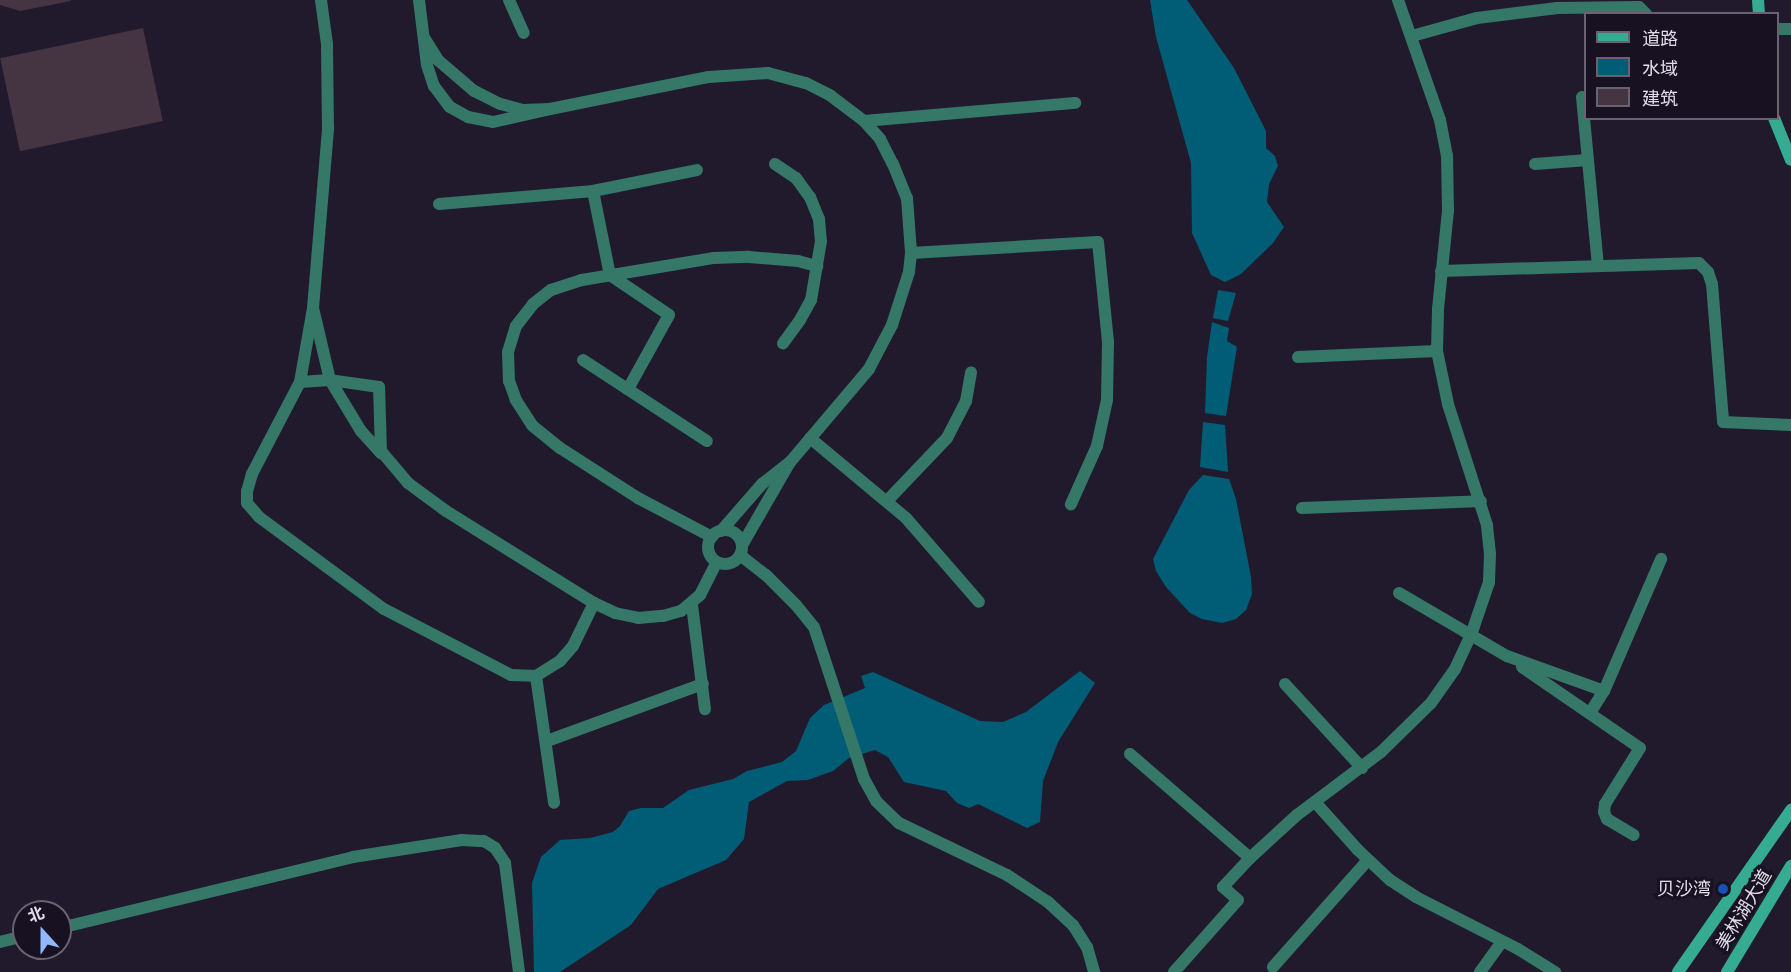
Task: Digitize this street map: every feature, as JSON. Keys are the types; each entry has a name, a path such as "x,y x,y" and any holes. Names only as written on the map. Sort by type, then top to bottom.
{"main road":[{"path":"1775,120 1791,160"},
{"name":"美林湖大道","path":"1678,972 1791,810"},
{"name":"美林湖大道","path":"1727,972 1791,866"}],"street":[{"path":"321,0 327,44 328,128 313,308 300,382 252,474 247,491 248,502 259,517 384,609 512,675 536,676 560,661 573,645 594,603"},
{"path":"419,0 428,65 434,86 450,107 468,117 493,122 709,77 768,73 806,83 831,96 864,121 889,156 906,198 911,253 909,272 892,325 869,369 790,462 741,550 728,564 717,562 708,548 717,534 762,484 790,462"},
{"path":"509,0 524,33"},
{"path":"1174,972 1238,900 1223,887 1250,858 1276,832 1362,768 1404,732 1431,703 1455,669 1471,635 1489,582 1488,535 1481,501 1448,404 1437,351 1441,271 1448,211 1447,156 1440,120 1398,0"},
{"path":"1412,36 1477,18 1511,13 1557,8 1644,7"},
{"path":"425,39 438,60 474,91 500,104 523,110 550,109"},
{"path":"1582,97 1584,118"},
{"path":"864,121 1075,103"},
{"path":"1584,120 1598,265"},
{"path":"1535,164 1588,160"},
{"path":"775,164 796,178 810,196 819,219 821,241 811,300 801,320 783,343"},
{"path":"439,204 593,191 697,170"},
{"path":"593,191 610,275 669,315 628,389"},
{"path":"911,253 1098,242 1108,342 1107,400 1097,446 1071,504"},
{"path":"817,266 749,257 714,258 610,275 551,290 533,304 516,326 508,352 509,381 516,400 532,425 560,448 638,498 717,534 737,535 741,550 788,597 813,627 864,779 876,801 899,823 1007,875 1048,902 1087,947 1094,972"},
{"path":"1441,271 1699,263 1708,272 1712,284 1723,422 1791,425"},
{"path":"313,308 330,380 362,431 408,483 446,512 594,603 638,618 663,616 692,605 700,595 717,562"},
{"path":"1298,357 1437,351"},
{"path":"584,360 707,441"},
{"path":"886,501 924,465 947,438 966,401 971,372"},
{"path":"300,382 330,380 380,387 381,451"},
{"path":"810,438 886,501 947,562 979,602"},
{"path":"1302,508 1481,501"},
{"path":"1590,713 1604,691 1661,559"},
{"path":"1399,593 1507,656 1640,748 1605,804 1604,812 1607,819 1634,835"},
{"path":"692,605 705,709"},
{"path":"1507,656 1604,691"},
{"path":"536,676 554,802"},
{"path":"547,741 703,684"},
{"path":"1285,684 1362,768"},
{"path":"1130,754 1250,858"},
{"path":"1315,802 1368,860 1390,880 1416,897 1555,972"},
{"path":"72,925 353,857 462,840 484,841 495,848 505,863 519,972"},
{"path":"1273,968 1368,860"},
{"path":"1480,972 1502,942"}],"water":[{"path":"1150,0 1187,0 1234,68 1266,131 1266,148 1275,156 1278,166 1269,184 1267,202 1284,227 1273,243 1241,274 1225,282 1211,275 1192,233 1191,163 1156,37"},
{"path":"1218,290 1236,293 1228,321 1213,318"},
{"path":"1212,322 1229,328 1227,341 1237,347 1226,416 1205,413 1207,357"},
{"path":"1203,422 1225,425 1228,472 1200,467"},
{"path":"1203,475 1229,479 1236,499 1251,577 1252,594 1246,610 1236,619 1222,623 1202,619 1190,613 1166,587 1156,571 1153,559 1189,490"},
{"path":"1080,671 1095,683 1058,742 1043,781 1040,822 1027,828 978,804 969,808 957,803 946,791 904,782 888,757 875,750 849,758 833,771 808,780 787,781 749,802 744,839 726,860 658,889 631,925 560,972 534,972 532,883 541,857 560,840 590,838 613,832 620,826 629,811 641,808 663,808 689,790 733,779 747,771 782,762 796,751 810,718 824,705 865,688 861,676 873,672 980,721 1003,722 1026,712"}],"building":[{"path":"0,0 71,1 20,11 0,5"},
{"path":"143,28 163,121 20,151 0,58"}],"place":[{"name":"贝沙湾","path":"1723,889"}]}
